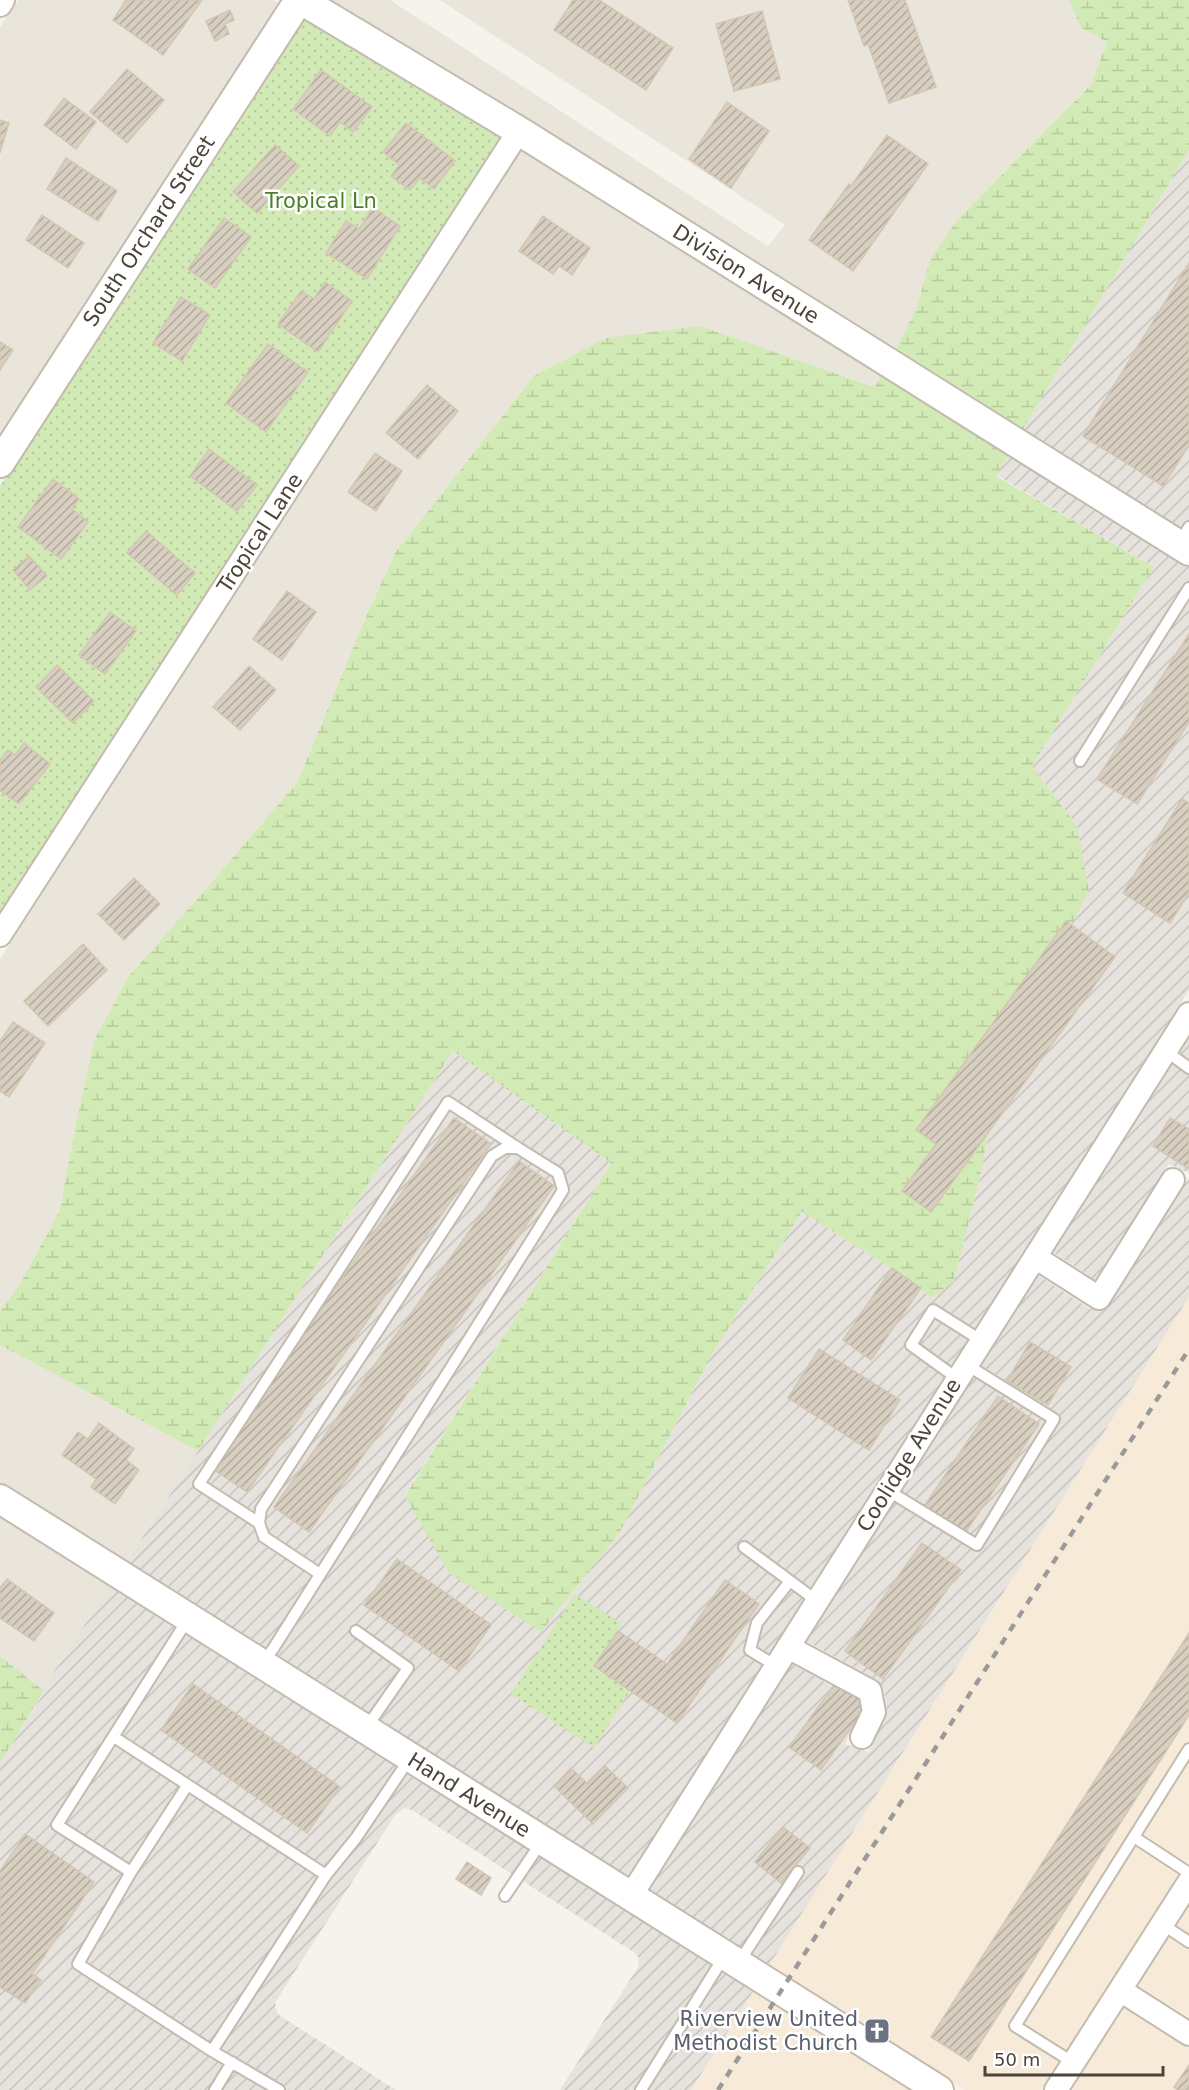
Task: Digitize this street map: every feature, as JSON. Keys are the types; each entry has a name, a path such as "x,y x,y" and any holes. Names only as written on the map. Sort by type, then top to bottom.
{"street":[{"path":"0,5 3,0"},
{"name":"Division Avenue","path":"300,0 519,131 1186,541"},
{"name":"South Orchard Street","path":"0,463 300,0"},
{"name":"Tropical Lane","path":"0,936 519,131"},
{"name":"Coolidge Avenue","path":"630,1897 1189,1014"},
{"path":"1035,1257 1099,1298 1173,1180"},
{"name":"Hand Avenue","path":"0,1499 939,2090"},
{"path":"788,1647 870,1691 874,1712 862,1737"},
{"path":"1056,2090 1189,1882"},
{"path":"1120,1990 1189,2034"}],"lane":[{"path":"1080,761 1189,588"},
{"path":"1166,1051 1189,1068"},
{"path":"259,1523 199,1484 448,1102 558,1173 563,1190 273,1649 261,1664"},
{"path":"320,1574 264,1537 259,1523 261,1509 492,1156 505,1148 518,1148"},
{"path":"887,1490 977,1545 1054,1419 911,1345 933,1310 982,1341"},
{"path":"744,1547 817,1601"},
{"path":"776,1666 750,1650 757,1623 790,1581"},
{"path":"131,1872 57,1825 188,1618"},
{"path":"356,1631 408,1668 365,1730"},
{"path":"114,1737 326,1875"},
{"path":"1074,2063 1016,2026 1189,1749"},
{"path":"212,2051 326,1875 356,1838 410,1758"},
{"path":"187,1786 131,1872 78,1964 212,2051 279,2090"},
{"path":"1134,1837 1189,1873"},
{"path":"505,1896 542,1841"},
{"path":"641,2090 731,1959 798,1872"},
{"path":"1162,1924 1189,1942"},
{"path":"215,2090 232,2062"}],"shaded area":[{"path":"18,0 273,0 281,5 0,440 0,27"},
{"path":"328,0 390,0 768,246 785,225 440,0 1069,0 1081,28 1107,42 1091,85 957,220 930,260 917,307 895,351 537,125"},
{"path":"522,149 882,375 876,387 700,326 534,376 395,553 298,781 128,977 95,1039 60,1210 21,1282 0,1311 0,959"},
{"path":"1189,150 1189,535 1022,431"},
{"path":"1009,454 1189,567 1189,990 627,1878 126,1563 453,1051 611,1163 405,1495 541,1632 620,1532 712,1354 802,1212 886,1265 932,1298 954,1281 981,1173 1009,1025 1077,826 1032,766 1154,567 996,475"},
{"path":"1189,1038 1189,1173 1169,1164 1095,1280 1053,1252"},
{"path":"1189,1178 1189,1297 768,1967 648,1891 792,1664 858,1700 860,1712 845,1744 869,1752 886,1715 883,1687 877,1680 806,1641 1038,1275 1090,1309 1110,1304"},
{"path":"1189,1297 1189,1859 1041,2090 965,2090 768,1967"},
{"path":"0,1345 198,1451 126,1563 0,1483"},
{"path":"0,1515 111,1585 42,1690 0,1656"},
{"path":"111,1585 754,1990 691,2090 560,2090 638,1967 639,1958 635,1953 412,1810 405,1808 395,1815 276,2001 275,2007 279,2015 396,2090 0,2090 0,1763 44,1692 42,1690"},
{"path":"1189,1905 1189,2017 1138,1985"},
{"path":"754,1990 914,2090 691,2090"},
{"path":"1124,2008 1189,2049 1189,2090 1071,2090"}],"green space":[{"path":"1069,0 1189,0 1189,150 1022,431 895,351 917,307 930,260 957,220 1091,85 1107,42 1081,28"},
{"name":"Tropical Ln","path":"303,17 501,136 0,912 0,486"},
{"path":"700,326 875,387 882,375 1009,454 996,476 1154,567 1032,766 1077,826 1089,891 1057,951 1009,1025 981,1173 954,1281 932,1298 886,1265 802,1212 712,1354 620,1532 541,1632 449,1573 405,1496 611,1163 453,1051 198,1451 0,1345 0,1311 21,1282 60,1210 95,1039 128,977 298,781 395,553 534,376 606,338"},
{"path":"575,1594 622,1624 594,1666 630,1691 594,1748 511,1694"},
{"path":"0,1656 44,1691 0,1763"}],"building":[{"path":"126,0 202,0 163,55 113,20"},
{"path":"573,0 599,0 673,48 646,90 554,30"},
{"path":"848,0 905,0 936,87 889,103 868,44 864,46"},
{"path":"230,10 234,20 225,24 229,34 215,41 206,21"},
{"path":"762,11 780,79 734,91 716,24"},
{"path":"127,69 164,100 127,143 90,112"},
{"path":"321,70 372,107 353,132 340,122 330,136 293,109"},
{"path":"64,98 96,122 76,149 44,125"},
{"path":"727,102 769,131 731,188 689,159"},
{"path":"0,120 9,123 0,153"},
{"path":"406,123 455,161 434,189 420,178 410,190 391,176 399,165 383,152"},
{"path":"887,135 928,164 853,271 809,240"},
{"path":"275,145 299,166 257,213 233,192"},
{"path":"66,158 117,191 98,221 47,189"},
{"path":"373,208 400,226 367,279 326,253 346,221 359,229"},
{"path":"42,215 84,243 68,268 26,240"},
{"path":"543,216 590,248 572,275 559,266 553,274 519,251"},
{"path":"224,218 251,237 215,288 188,269"},
{"path":"1189,263 1189,445 1163,486 1083,436"},
{"path":"325,282 352,301 318,352 278,324 301,291 314,299"},
{"path":"181,297 210,315 182,361 153,343"},
{"path":"0,342 13,350 0,370"},
{"path":"268,344 308,372 266,432 226,403"},
{"path":"427,385 458,411 418,459 386,433"},
{"path":"209,449 257,485 237,511 190,476"},
{"path":"375,453 402,471 376,511 348,492"},
{"path":"53,479 79,499 72,509 88,522 61,559 18,527"},
{"path":"146,531 195,573 177,595 127,553"},
{"path":"29,556 47,576 30,590 13,570"},
{"path":"287,591 316,612 282,660 253,639"},
{"path":"110,612 136,631 105,674 79,655"},
{"path":"1189,634 1189,722 1137,804 1097,779"},
{"path":"57,665 94,701 73,723 36,687"},
{"path":"249,666 276,690 240,730 213,707"},
{"path":"24,743 50,764 19,804 0,790 0,760 8,750 15,755"},
{"path":"1182,799 1189,803 1189,893 1170,923 1123,893"},
{"path":"134,878 160,904 124,940 98,914"},
{"path":"1066,921 1115,957 931,1212 902,1191 936,1144 916,1130"},
{"path":"83,944 107,970 48,1026 24,1001"},
{"path":"13,1022 45,1043 9,1097 0,1091 0,1041"},
{"path":"454,1118 491,1144 247,1492 210,1467"},
{"path":"1170,1118 1189,1129 1189,1169 1153,1146"},
{"path":"519,1161 554,1186 309,1532 274,1507"},
{"path":"892,1268 921,1288 871,1360 843,1340"},
{"path":"1030,1342 1071,1367 1048,1405 1007,1381"},
{"path":"819,1349 900,1400 869,1450 788,1398"},
{"path":"998,1396 1039,1424 963,1536 923,1508"},
{"path":"99,1423 134,1449 126,1460 139,1470 115,1504 91,1487 96,1479 62,1455 78,1432 88,1439"},
{"path":"922,1543 961,1570 883,1679 845,1651"},
{"path":"397,1559 491,1625 459,1671 364,1605"},
{"path":"7,1579 54,1613 34,1641 0,1618 0,1588"},
{"path":"725,1580 759,1604 677,1723 594,1666 618,1631 667,1664"},
{"path":"1189,1633 1189,1715 969,2061 931,2037"},
{"path":"837,1681 868,1704 821,1770 789,1747"},
{"path":"193,1684 340,1787 307,1833 161,1730"},
{"path":"605,1766 628,1788 593,1824 554,1786 571,1768 588,1784"},
{"path":"783,1827 810,1848 781,1883 755,1862"},
{"path":"25,1834 94,1882 32,1974 41,1980 25,2003 0,1987 0,1871"},
{"path":"467,1862 491,1878 481,1895 456,1879"},
{"path":"1189,2065 1189,2090 1178,2090 1174,2087"}],"railway":[{"path":"718,2090 1189,1349"}],"place":[{"name":"Riverview United Methodist Church","path":"877,2031"}]}
